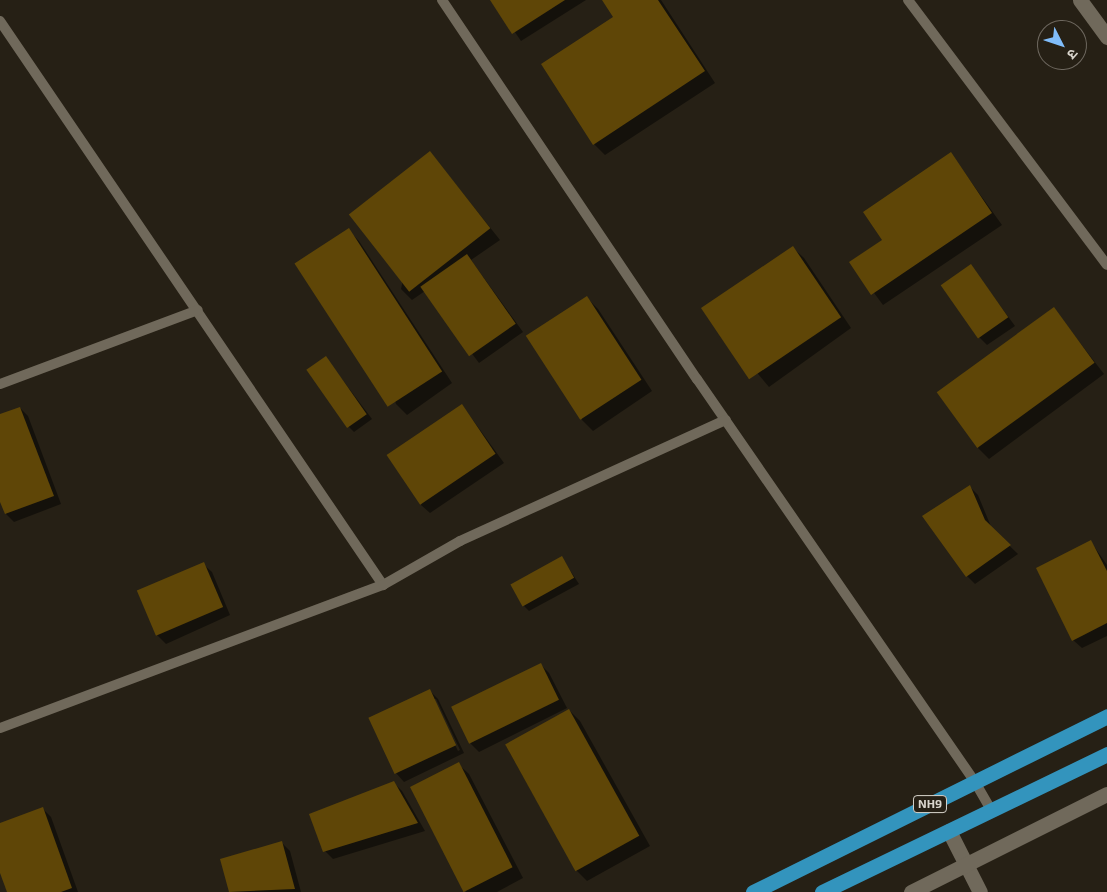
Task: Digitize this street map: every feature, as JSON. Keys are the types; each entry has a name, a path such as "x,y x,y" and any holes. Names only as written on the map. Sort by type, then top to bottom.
{"highway":[{"name":"NH9","path":"753,892 1107,716"},
{"path":"822,892 1107,754"}],"street":[{"path":"1080,0 1107,37"},
{"path":"911,892 1107,794"},
{"path":"949,830 980,892"}],"lane":[{"path":"442,0 726,420 976,782 991,810"},
{"path":"908,0 1107,265"},
{"path":"0,21 384,585"},
{"path":"0,384 198,310"},
{"path":"0,728 384,585 460,541 726,420"}],"building":[{"path":"490,0 565,0 512,34"},
{"path":"602,0 658,0 705,71 593,145 541,64 613,17"},
{"path":"430,151 490,228 409,292 349,214"},
{"path":"951,152 992,213 871,295 849,262 882,240 863,212"},
{"path":"349,228 442,371 388,407 294,263"},
{"path":"793,246 841,317 749,379 701,308"},
{"path":"467,254 516,324 469,356 420,287"},
{"path":"971,264 1008,317 978,338 941,285"},
{"path":"587,296 641,380 580,420 526,336"},
{"path":"1054,307 1095,363 977,448 937,392"},
{"path":"326,356 367,414 347,428 306,370"},
{"path":"462,404 496,454 420,505 387,455"},
{"path":"20,407 54,496 5,514 0,502 0,414"},
{"path":"970,485 985,520 1011,545 966,577 922,516"},
{"path":"1091,540 1107,571 1107,623 1072,641 1036,568"},
{"path":"562,556 574,578 523,606 510,585"},
{"path":"204,562 223,607 156,636 137,591"},
{"path":"541,663 559,700 469,744 451,707"},
{"path":"430,689 456,745 395,774 368,718"},
{"path":"569,709 639,836 575,871 505,744"},
{"path":"459,762 513,867 464,892 410,787"},
{"path":"394,781 418,823 323,852 309,814"},
{"path":"43,807 72,888 61,892 7,892 0,873 0,823"},
{"path":"282,841 295,889 229,892 220,859"}]}
